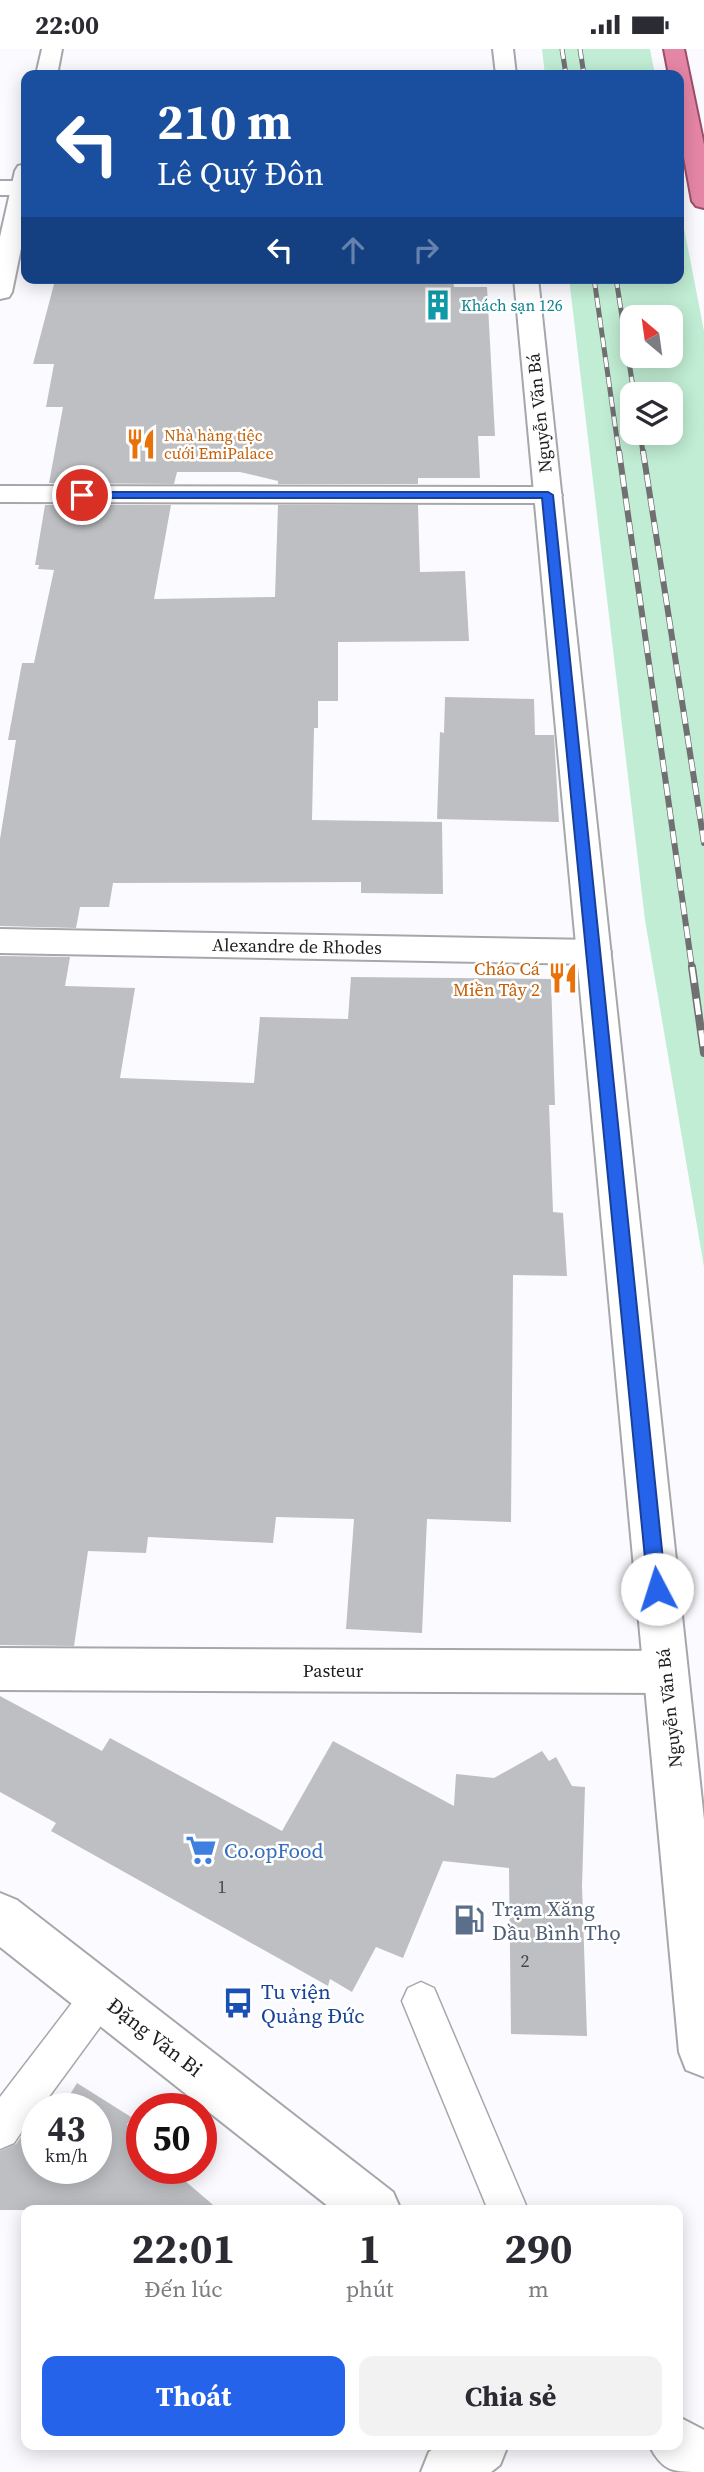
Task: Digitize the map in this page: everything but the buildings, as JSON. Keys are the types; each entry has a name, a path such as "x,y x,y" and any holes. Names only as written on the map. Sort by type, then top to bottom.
{"highway":[{"path":"674,49 678,70"},
{"path":"684,100 704,201"}],"main road":[{"path":"48,70 52,49"},
{"path":"503,49 505,70"},
{"path":"0,292 19,184"},
{"name":"Nguyễn Văn Bá","path":"527,284 704,2052"},
{"path":"0,494 548,495"},
{"name":"Alexandre de Rhodes","path":"0,941 594,952"},
{"name":"Pasteur","path":"0,1669 666,1672"},
{"name":"Đặng Văn Bi","path":"0,1917 369,2205"},
{"path":"683,2448 704,2464"},
{"path":"449,2472 474,2450"}],"lane":[{"path":"0,2129 101,1995"},
{"path":"421,2001 506,2205"}],"green space":[{"path":"542,49 650,49 654,70 544,70"},
{"path":"684,228 704,331 704,1267 645,920 570,284 684,284"}],"railway":[{"path":"562,49 565,70"},
{"path":"580,49 583,70"},
{"path":"595,284 619,453"},
{"path":"617,284 632,382"},
{"path":"642,445 643,453"},
{"path":"619,451 692,968"},
{"path":"643,451 704,843"},
{"path":"692,967 704,1053"}],"place":[{"name":"Khách sạn 126","path":"438,305"},
{"name":"Nhà hàng tiệc cưới EmiPalace","path":"141,444"},
{"name":"Cháo Cá Miền Tây 2","path":"563,978"},
{"name":"Co.opFood","path":"201,1850"},
{"name":"Trạm Xăng Dầu Bình Thọ","path":"469,1920"},
{"name":"Tu viện Quảng Đức","path":"238,2003"}],"route":[{"path":"82,495 548,495 657,1589"}]}
